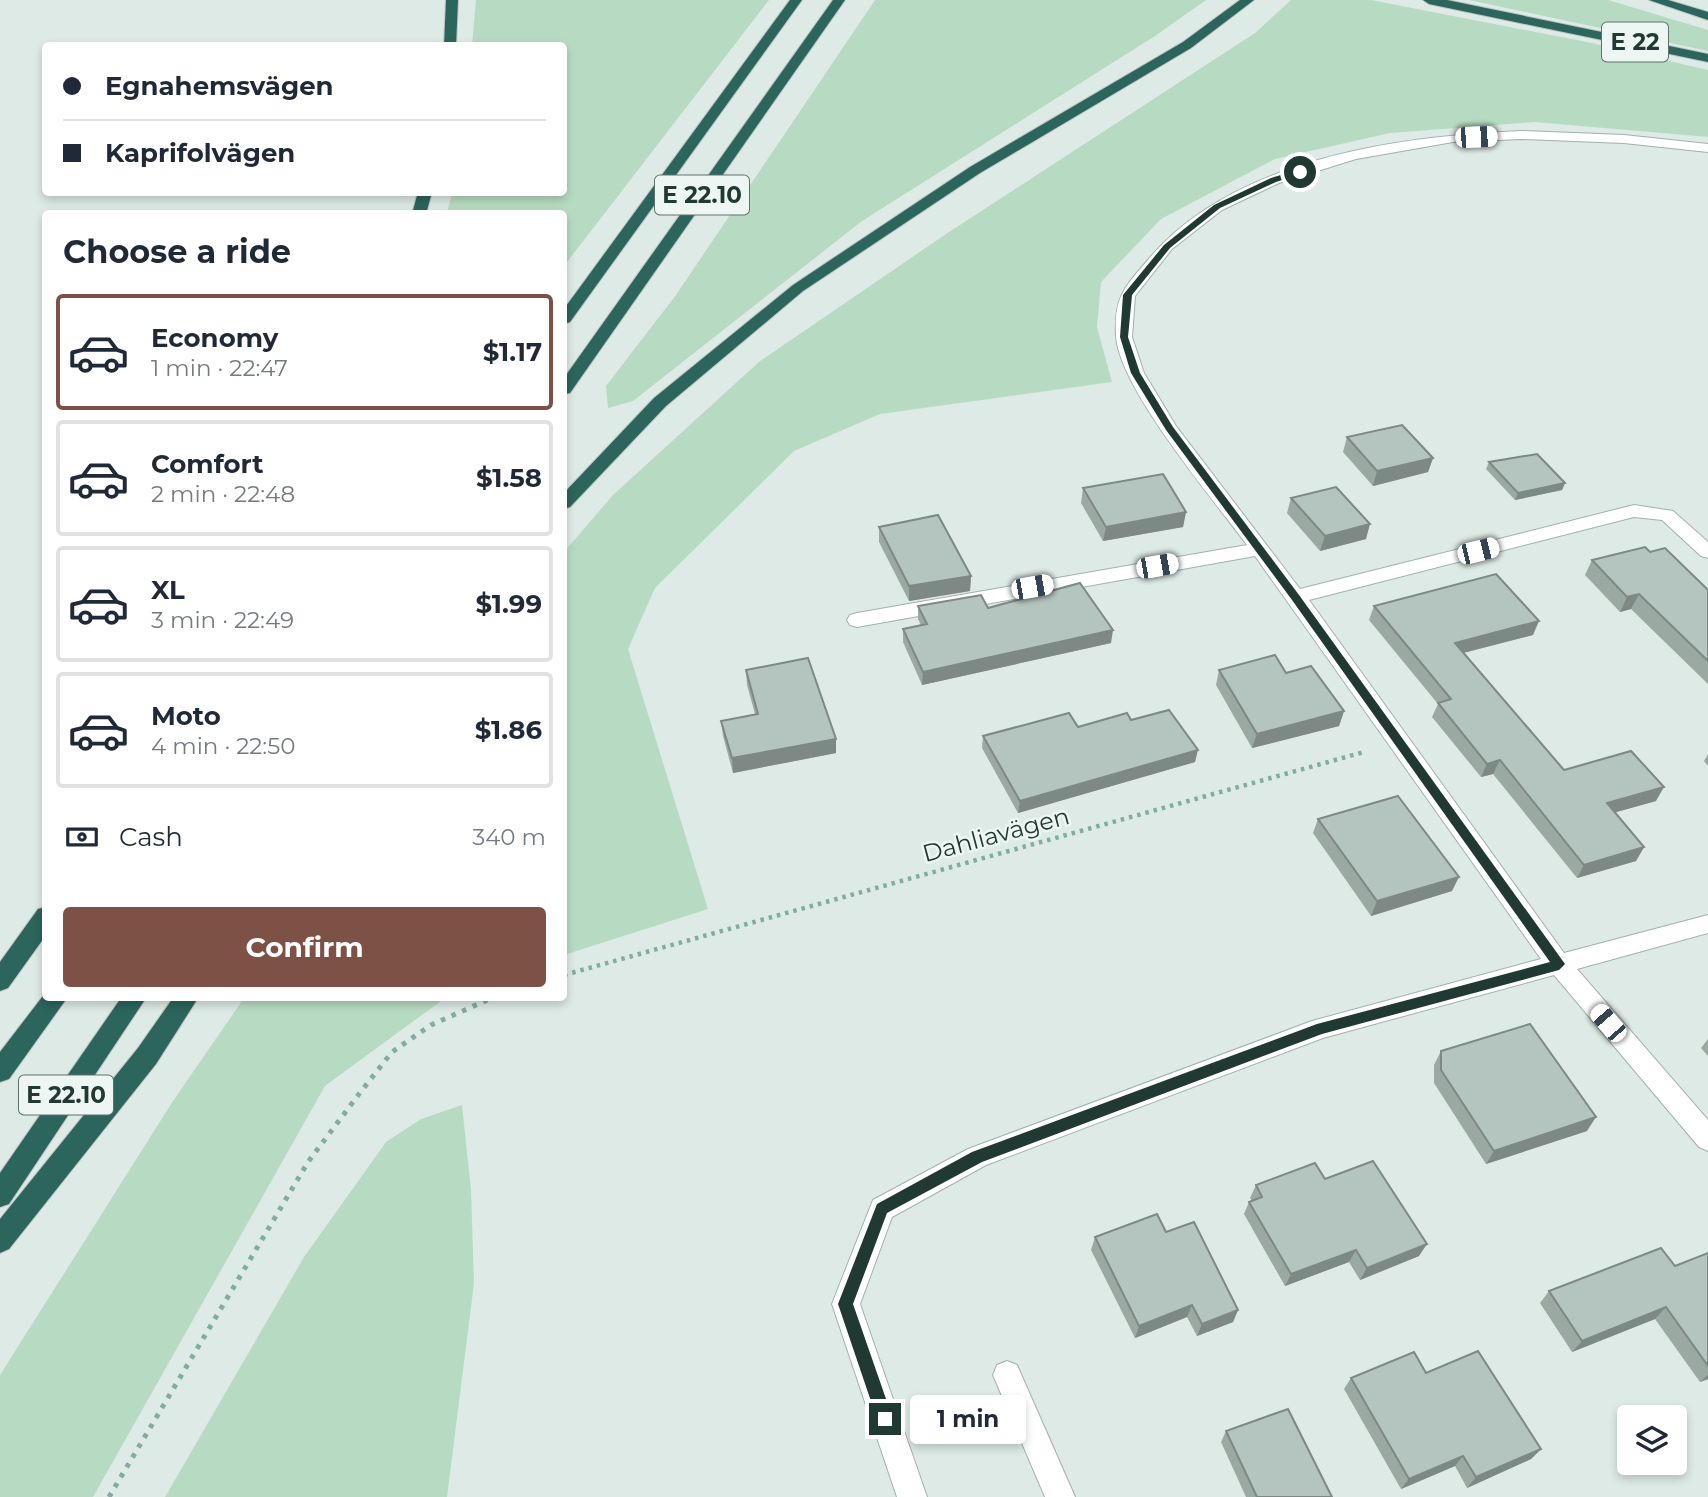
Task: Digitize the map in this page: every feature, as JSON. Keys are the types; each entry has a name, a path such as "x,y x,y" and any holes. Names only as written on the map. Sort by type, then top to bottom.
{"highway":[{"path":"450,42 452,0"},
{"name":"E 22.10","path":"567,315 796,0"},
{"name":"E 22.10","path":"567,385 839,0"},
{"path":"567,500 660,402 798,288 986,163 1186,45 1248,0"},
{"name":"E 22","path":"1429,0 1708,58"},
{"path":"1655,0 1708,16"},
{"path":"0,981 42,922"},
{"name":"E 22.10","path":"0,1071 53,1001"},
{"name":"E 22.10","path":"0,1195 132,1001"},
{"path":"0,1240 147,1056 184,1001"}],"street":[{"path":"1708,148 1624,139 1521,135 1453,138 1353,155 1274,180 1217,206 1167,246 1127,295 1124,337 1136,373 1169,428 1296,597 1559,964 1708,1139"},
{"path":"1296,597 1634,511 1667,515 1708,552"},
{"path":"858,620 1258,549"},
{"path":"912,1497 846,1304 882,1209 977,1157 1321,1028 1708,924"},
{"path":"1007,1375 1060,1497"}],"path":[{"name":"Dahliavägen","path":"567,974 604,961 1398,742"},
{"path":"109,1497 308,1162 359,1094 392,1052 431,1025 485,1001"}],"green space":[{"path":"476,0 769,0 567,262 567,210 448,210 451,196 567,196 567,42 472,42"},
{"path":"875,0 1206,0 1155,36 862,221 633,401 608,408 606,386 676,295"},
{"path":"1291,0 1371,0 1587,42 1708,70 1708,137 1535,122 1390,133 1275,159 1161,219 1101,282 1097,327 1112,382 880,414 794,451 655,588 628,649 708,909 567,954 567,549 613,495 760,361 949,232 1255,33"},
{"path":"1469,0 1608,0 1708,30 1708,51"},
{"path":"242,1001 441,1001 325,1086 93,1497 0,1497 0,1375 173,1101"},
{"path":"462,1105 471,1190 474,1283 447,1497 165,1497 304,1257 386,1142 421,1119"}],"building":[{"path":"1402,425 1433,458 1377,471 1347,437"},
{"path":"1537,454 1565,483 1518,493 1489,462"},
{"path":"1163,474 1186,512 1106,527 1083,488"},
{"path":"1336,487 1370,524 1325,536 1291,498"},
{"path":"938,515 971,576 909,586 879,527"},
{"path":"1645,547 1650,552 1665,548 1708,590 1708,661 1639,594 1627,597 1592,560"},
{"path":"1496,574 1539,621 1455,643 1564,770 1631,751 1664,787 1607,803 1644,847 1584,865 1500,760 1487,764 1438,703 1451,699 1374,606"},
{"path":"1080,583 1113,630 923,672 903,629 927,624 918,606 981,595 988,608"},
{"path":"1275,655 1286,673 1311,666 1344,711 1257,734 1219,670"},
{"path":"808,658 836,739 732,758 721,721 758,714 746,670"},
{"path":"1169,710 1198,750 1020,801 983,736 1069,713 1078,727 1127,713 1131,720"},
{"path":"1398,796 1459,877 1377,901 1318,819"},
{"path":"1530,1024 1596,1117 1494,1151 1441,1070 1441,1051"},
{"path":"1373,1161 1427,1244 1367,1268 1356,1250 1291,1274 1249,1202 1262,1197 1256,1185 1315,1163 1325,1179"},
{"path":"1157,1214 1166,1232 1194,1222 1238,1310 1202,1324 1192,1305 1139,1326 1095,1237"},
{"path":"1661,1248 1675,1266 1708,1253 1708,1366 1666,1307 1582,1341 1549,1291"},
{"path":"1478,1351 1541,1449 1476,1477 1463,1456 1409,1479 1351,1378 1414,1352 1426,1373"},
{"path":"1288,1409 1332,1497 1257,1497 1226,1431"}],"route":[{"path":"885,1419 846,1304 882,1209 977,1157 1321,1028 1559,964 1296,597 1169,428 1136,373 1124,337 1127,295 1167,246 1217,206 1274,180 1300,172"}]}
